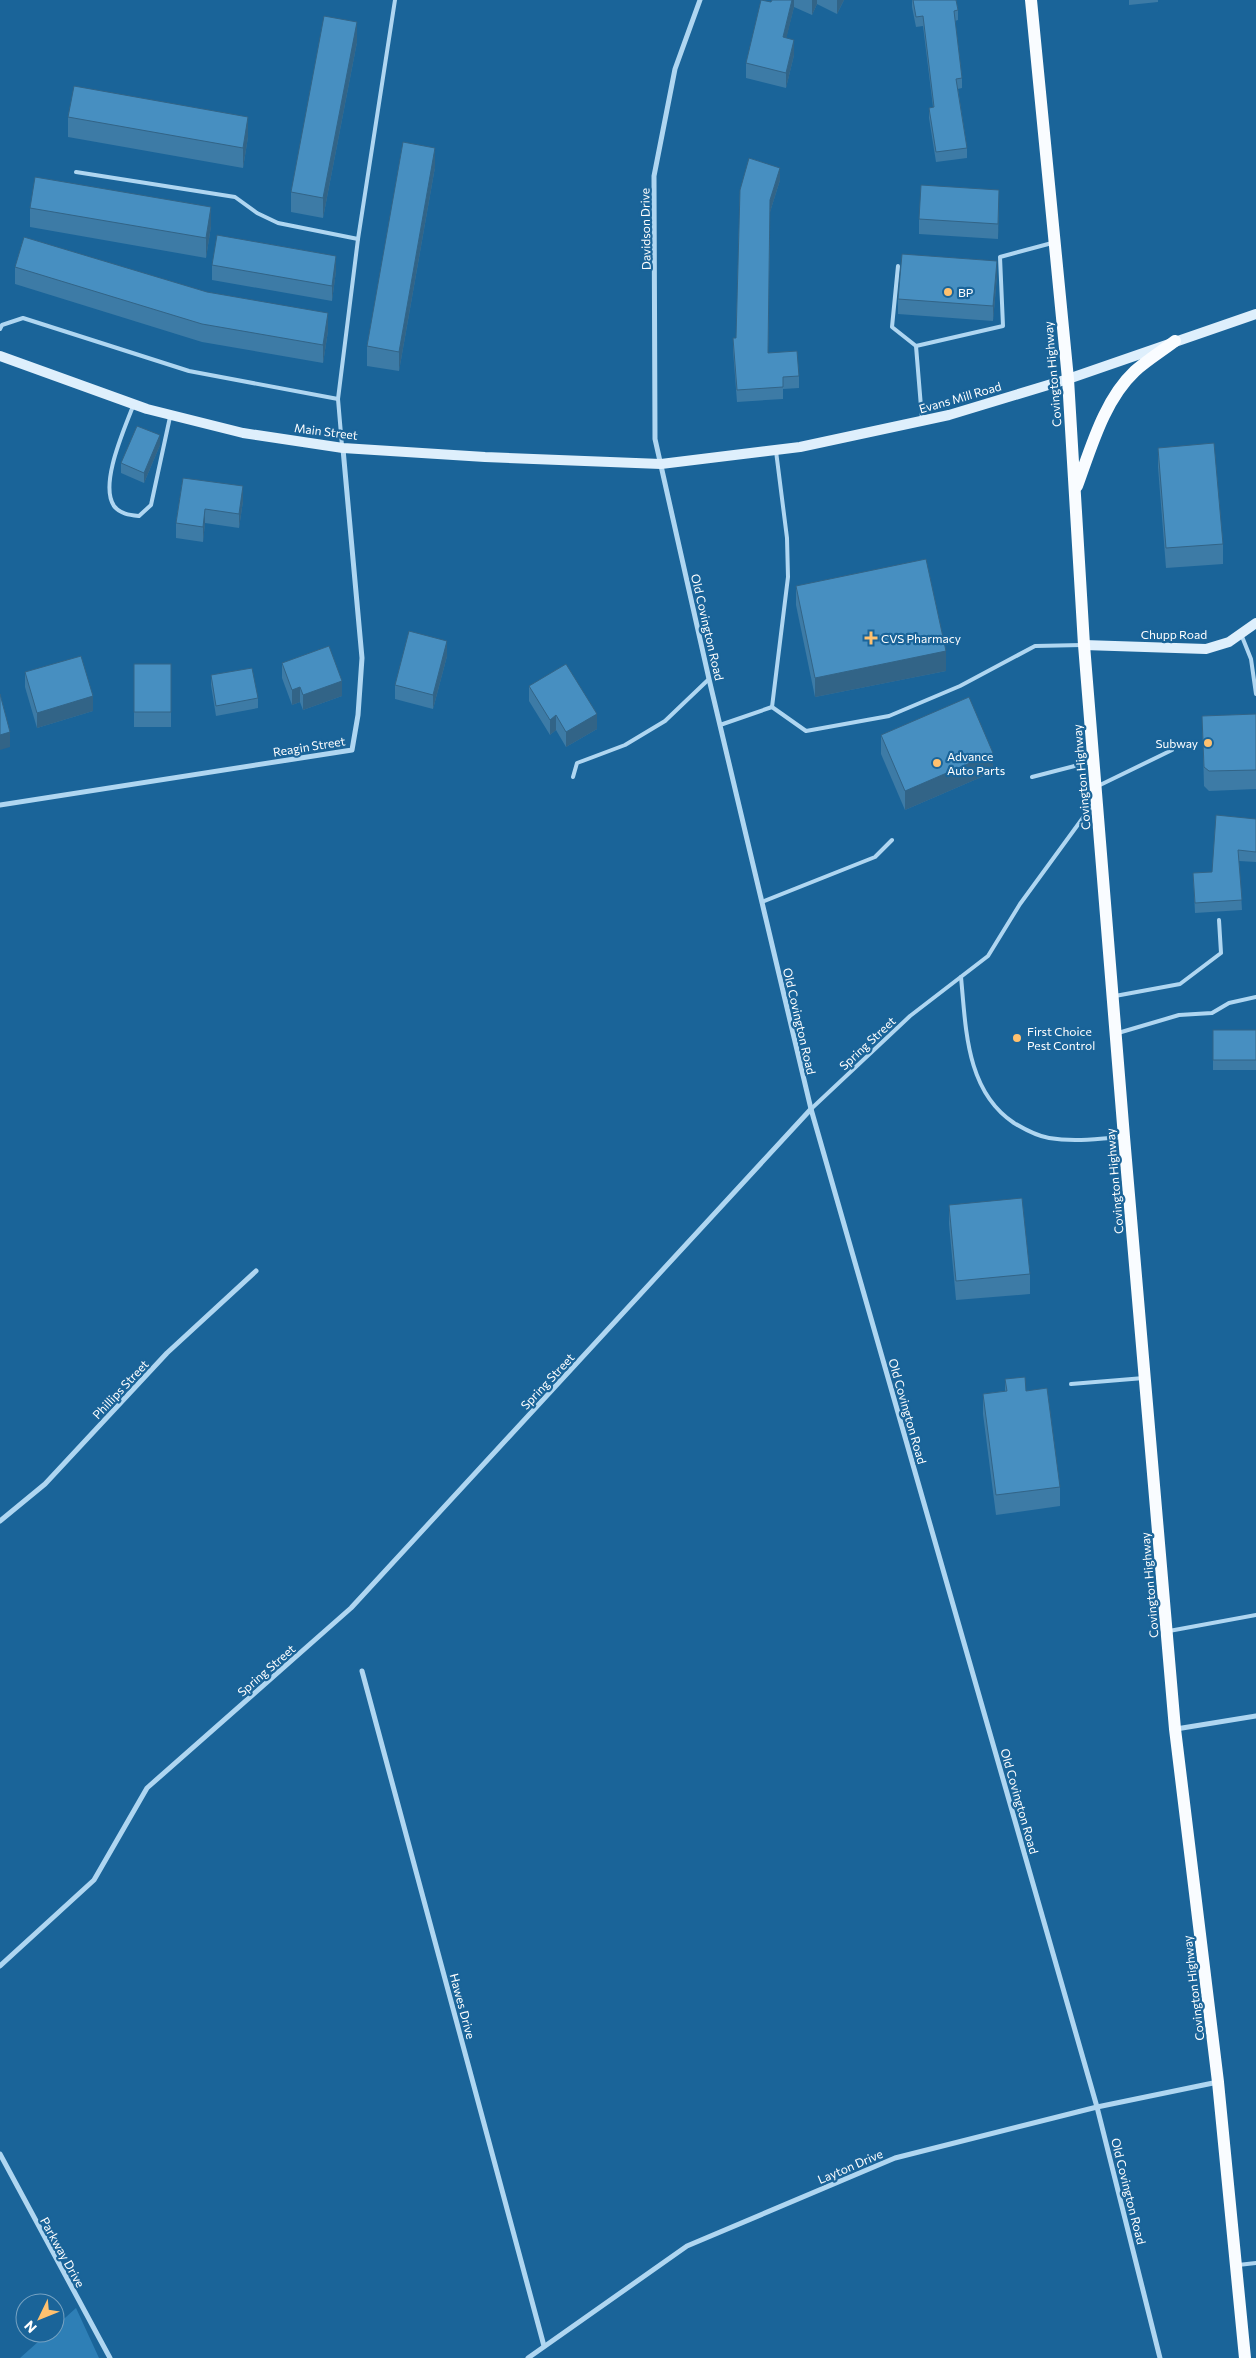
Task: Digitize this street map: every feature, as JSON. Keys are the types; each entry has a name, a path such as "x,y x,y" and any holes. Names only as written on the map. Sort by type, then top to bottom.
{"main road":[{"name":"Covington Highway","path":"1031,0 1053,242 1068,379 1084,645 1167,1632 1176,1729 1218,2082 1244,2358"},
{"name":"Evans Mill Road","path":"661,464 776,451 923,421 1068,379 1256,314"},
{"path":"1075,491 1099,426 1116,396 1134,372 1175,341"},
{"name":"Main Street","path":"0,356 134,404 243,432 343,448 485,457 661,464"},
{"name":"Chupp Road","path":"1084,645 1206,649 1229,642 1256,623"}],"street":[{"name":"Davidson Drive","path":"661,464 654,439 654,176 675,70 700,0"},
{"name":"Reagin Street","path":"0,804 352,750 358,715 362,658 343,448"},
{"name":"Old Covington Road","path":"661,464 709,679 811,1109 1097,2106 1160,2358"},
{"name":"Spring Street","path":"0,1966 94,1880 147,1788 351,1608 811,1109"},
{"name":"Phillips Street","path":"0,1521 45,1484 167,1353 256,1271"},
{"name":"Hawes Drive","path":"362,1671 544,2346"},
{"path":"1176,1729 1256,1716"},
{"name":"Layton Drive","path":"528,2358 687,2246 895,2158 1097,2106 1218,2082"},
{"name":"Parkway Drive","path":"0,2154 110,2358"}],"lane":[{"path":"343,448 338,399 358,239 395,0"},
{"path":"76,172 235,197 257,213 278,224 358,239"},
{"path":"916,346 1003,326 1000,257 1053,242"},
{"path":"898,266 892,327 916,346 923,421"},
{"path":"0,329 2,325 23,318 189,371 338,399"},
{"path":"134,404 115,454 110,488 114,506 124,514 139,516 151,505 171,415"},
{"path":"772,706 788,577 787,538 776,451"},
{"path":"1241,633 1251,659 1256,694"},
{"path":"772,706 806,731 889,716 960,686 1035,646 1084,645"},
{"path":"572,777 577,763 625,744 666,722 709,679"},
{"path":"720,725 772,706"},
{"path":"1097,792 1172,750"},
{"path":"1032,777 1059,768 1094,761"},
{"name":"Spring Street","path":"811,1109 910,1016 988,956 1020,904 1097,792"},
{"path":"762,902 875,858 892,840"},
{"path":"1113,997 1180,984 1221,953 1219,920"},
{"path":"961,977 972,1060 981,1086 1000,1113 1025,1130 1047,1138 1078,1140 1124,1137"},
{"path":"1116,1033 1179,1015 1212,1013 1228,1003 1256,997"},
{"path":"1071,1384 1146,1378"},
{"path":"1167,1632 1256,1615"},
{"path":"1236,2265 1256,2263"}],"shaded area":[{"path":"76,2308 99,2358 20,2358 37,2343 65,2343 65,2318"}],"building":[{"path":"761,0 771,2 772,0 792,0 783,37 794,40 786,73 746,63"},
{"path":"913,0 956,0 958,10 954,11 962,78 956,79 967,148 936,152 929,108 934,107 923,16 916,17"},
{"path":"324,16 357,22 323,198 291,192"},
{"path":"74,86 248,117 243,148 68,117"},
{"path":"403,142 435,148 399,352 367,346"},
{"path":"749,158 780,168 770,200 768,353 797,351 799,376 783,377 783,387 737,390 733,338 736,338 740,190"},
{"path":"35,177 211,207 206,238 30,208"},
{"path":"921,185 999,190 998,224 919,219"},
{"path":"217,235 336,256 332,286 212,265"},
{"path":"24,237 207,292 328,313 323,345 202,324 15,267"},
{"path":"902,254 997,261 993,306 898,299"},
{"path":"137,426 160,435 144,473 121,463"},
{"path":"1214,443 1223,544 1166,548 1158,448"},
{"path":"183,478 243,486 239,514 205,509 203,527 176,523"},
{"name":"CVS Pharmacy","path":"926,559 946,651 815,678 796,586"},
{"path":"409,631 447,641 433,695 395,685"},
{"path":"329,646 342,681 303,695 300,687 292,690 282,663"},
{"path":"81,656 93,696 37,713 25,672"},
{"path":"134,664 171,664 171,712 134,712"},
{"path":"566,664 597,714 566,732 556,715 550,720 529,686"},
{"path":"252,668 258,698 216,706 211,675"},
{"path":"0,694 10,732 0,735"},
{"name":"Advance Auto Parts","path":"969,697 993,753 905,791 881,735"},
{"path":"1256,714 1256,770 1209,771 1204,767 1202,716"},
{"path":"1216,815 1256,819 1256,852 1238,850 1242,900 1195,903 1193,873 1212,872"},
{"path":"1213,1030 1256,1030 1256,1060 1213,1060"},
{"path":"1022,1198 1030,1274 956,1281 949,1205"},
{"path":"1025,1377 1026,1391 1047,1388 1060,1487 996,1495 983,1394 1007,1391 1005,1379"}],"place":[{"name":"BP","path":"948,292"},
{"name":"CVS Pharmacy","path":"871,638"},
{"name":"Subway","path":"1208,743"},
{"name":"Advance Auto Parts","path":"937,763"},
{"name":"First Choice Pest Control","path":"1017,1038"}]}
